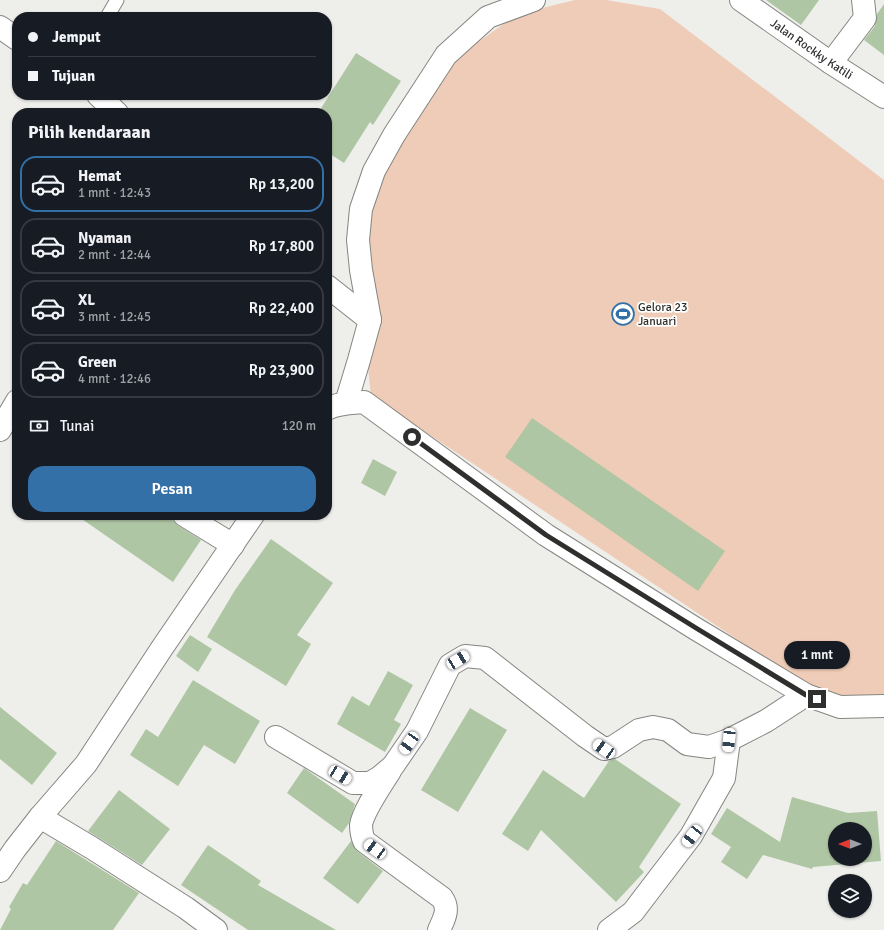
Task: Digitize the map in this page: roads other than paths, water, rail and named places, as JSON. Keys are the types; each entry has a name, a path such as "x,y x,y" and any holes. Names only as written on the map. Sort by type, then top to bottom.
{"street":[{"path":"336,406 359,360 370,320 361,270 358,240 361,209 374,171 394,134 446,55 488,17 534,0"},
{"name":"Jalan Rockky Katili","path":"741,0 831,63 884,97"},
{"path":"831,63 864,9 879,0"},
{"path":"0,27 12,35"},
{"path":"103,100 112,108"},
{"path":"332,290 370,320"},
{"path":"336,406 364,402 546,535 806,695 840,707 884,706"},
{"path":"0,430 12,410"},
{"path":"192,520 233,546"},
{"path":"0,871 40,817 86,764 162,648 250,520"},
{"path":"439,930 447,908 442,898 364,841 362,836 362,825 364,816 393,766 418,731 450,665 465,656 485,658 604,749 613,747 639,730 653,727 668,730 687,744 709,747 729,740 766,721 806,695"},
{"path":"276,736 352,783 370,783 393,766"},
{"path":"609,930 633,912 692,836 724,778 729,740"},
{"path":"40,817 92,848 202,918 216,930"}],"lane":[{"path":"110,12 117,0"}],"place":[{"name":"Gelora 23 Januari","path":"623,314"}]}
